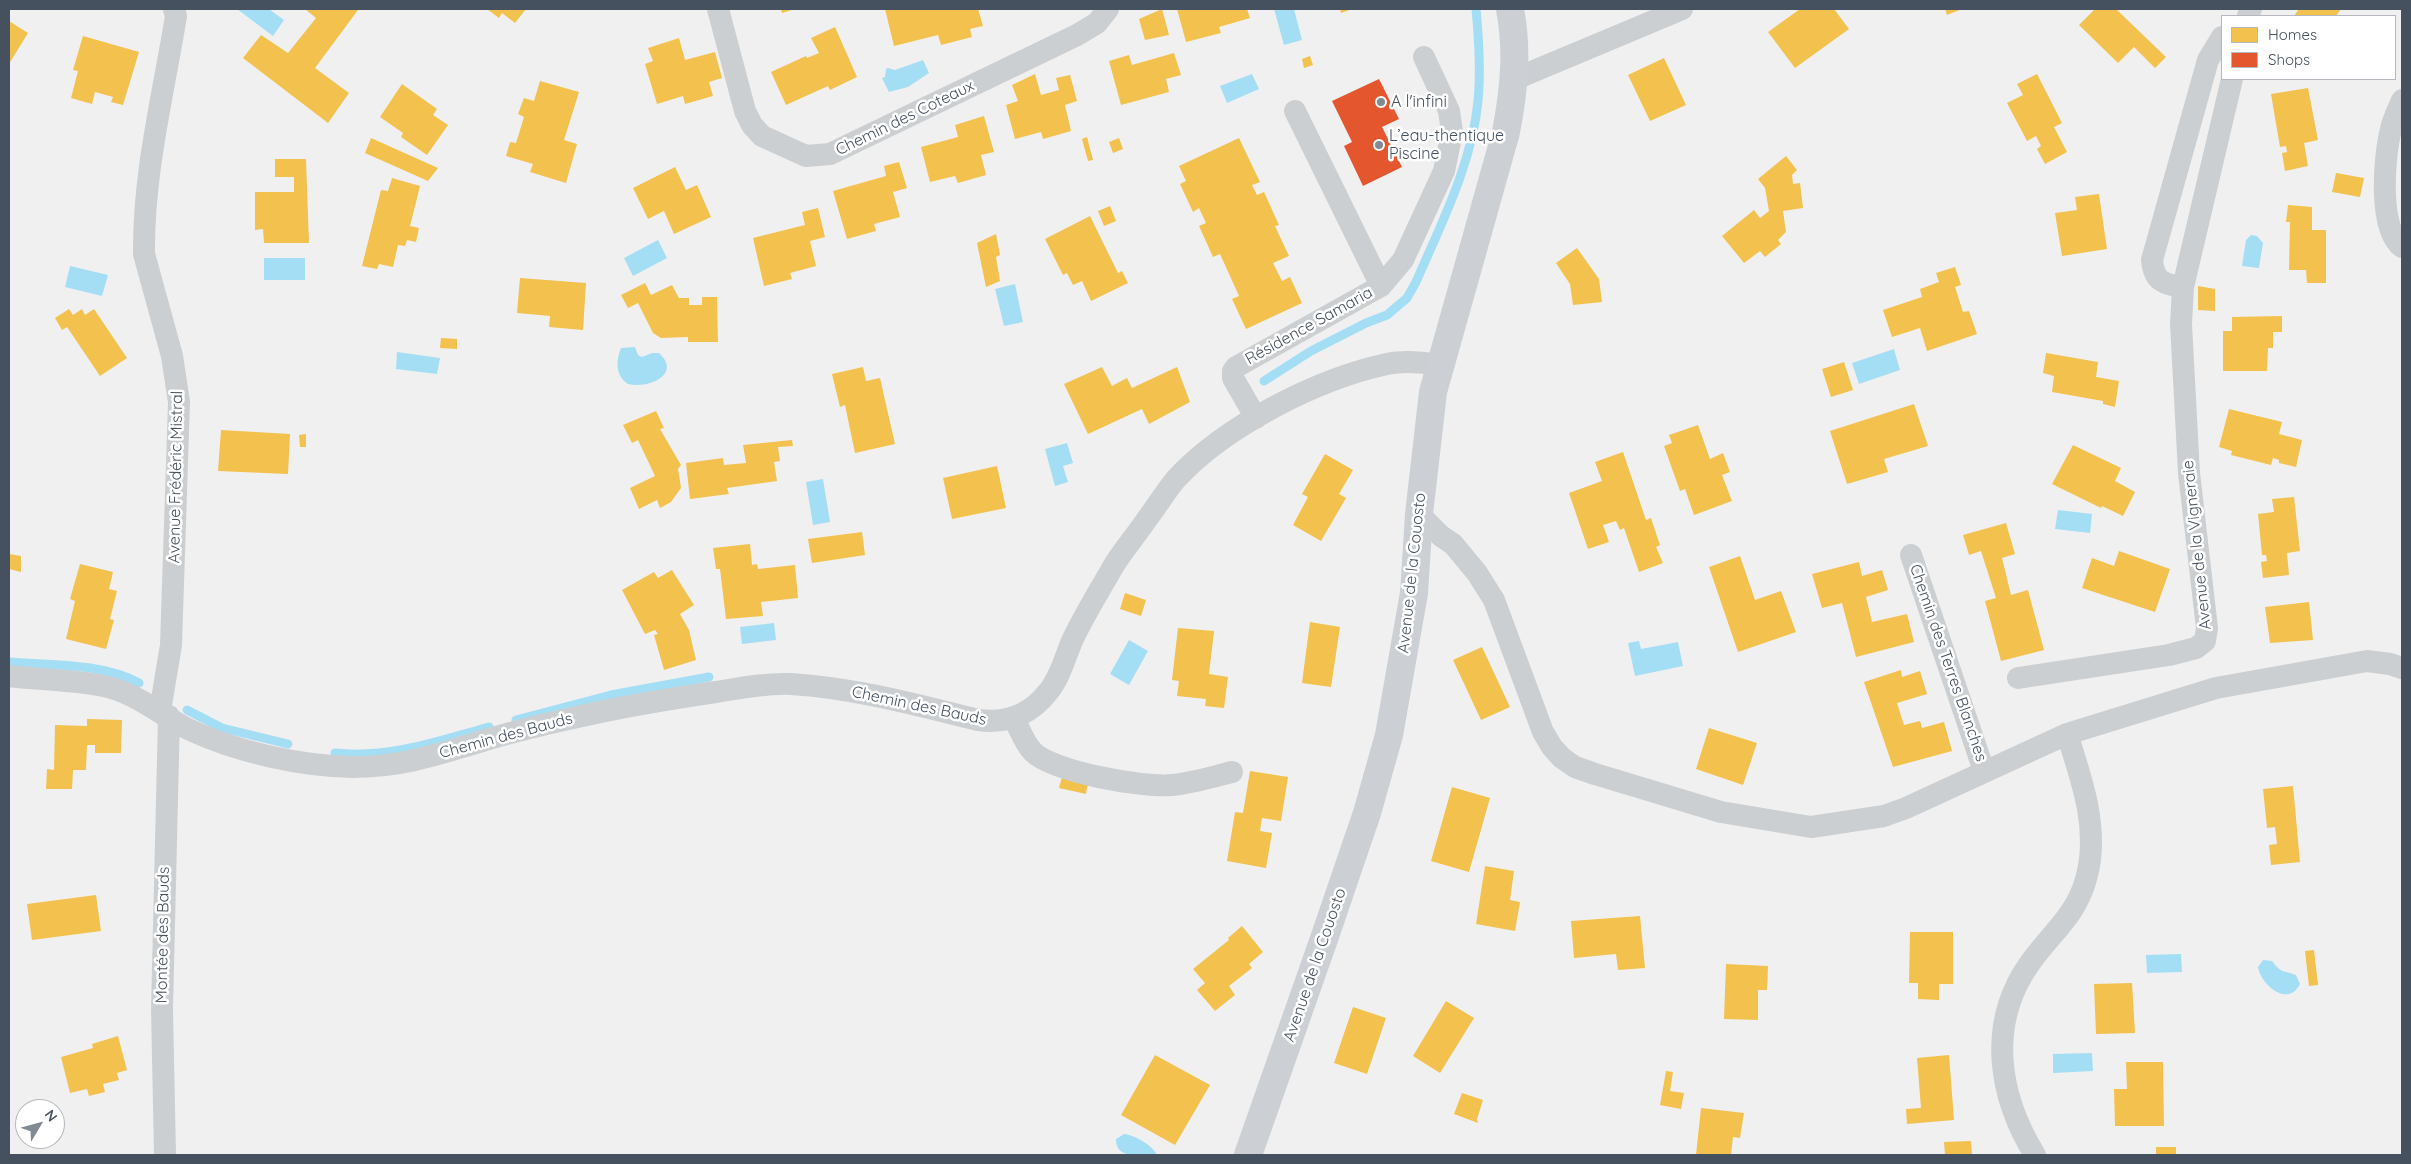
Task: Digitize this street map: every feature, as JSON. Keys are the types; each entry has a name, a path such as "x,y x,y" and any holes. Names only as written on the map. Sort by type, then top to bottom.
{"main road":[{"name":"Avenue de la Couosto","path":"1248,1155 1328,927 1390,735 1414,593 1419,514 1433,392 1439,365 1506,132 1515,79 1513,27 1510,9"}],"street":[{"name":"Avenue Frédéric Mistral","path":"164,713 171,645 179,402 172,356 144,254 143,242 145,192 175,22 174,9"},
{"name":"Chemin des Coteaux","path":"718,9 743,101 752,125 762,136 806,156 816,157 830,154 1077,35 1098,23 1108,9"},
{"path":"1515,79 1682,9"},
{"path":"2183,287 2165,284 2159,280 2152,260 2208,60 2221,39"},
{"name":"Résidence Samaria","path":"1256,418 1233,378 1232,371 1381,286 1403,260 1444,171 1452,132 1449,111 1424,57"},
{"name":"Avenue de la Vigneraie","path":"2018,678 2169,655 2196,648 2206,641 2207,628 2189,472 2180,344 2183,287 2232,80"},
{"path":"2402,100 2390,131 2385,170 2389,226 2397,243 2402,247"},
{"name":"Résidence Samaria","path":"1295,111 1381,286"},
{"name":"Chemin des Bauds","path":"9,676 114,688 133,695 186,728 213,739 280,759 311,764 352,767 389,766 441,754 477,742 573,718 660,700 748,687 788,684 821,686 852,691 978,720 995,722 1014,719 1038,703 1050,691 1073,640 1115,563 1176,480 1229,434 1307,392 1387,364 1418,362 1439,365"},
{"name":"Chemin des Terres Blanches","path":"1419,514 1453,544 1477,573 1494,600 1543,732 1562,758 1575,767 1720,812 1811,827 1884,816 2067,734 2216,688 2367,661 2390,664 2402,668"},
{"name":"Chemin des Terres Blanches","path":"1911,555 1984,771"},
{"name":"Montée des Bauds","path":"164,713 162,1009 165,1155"},
{"path":"1014,719 1028,745 1039,756 1059,765 1110,780 1158,786 1174,785 1232,772"},
{"path":"2035,1155 2015,1120 2009,1100 2004,1079 2004,1028 2006,1007 2020,979 2031,962 2066,922 2081,896 2087,878 2091,856 2090,823 2086,799 2067,734"}],"water":[{"path":"237,9 269,9 284,20 273,36"},
{"path":"1274,9 1294,9 1302,40 1284,45"},
{"path":"923,60 929,73 908,87 889,92 882,78 885,77 886,69 895,70"},
{"path":"1252,74 1259,89 1227,103 1220,86"},
{"path":"2251,235 2257,236 2263,243 2259,268 2242,266 2246,240"},
{"path":"658,240 667,258 633,276 624,258"},
{"path":"264,258 305,258 305,280 264,280"},
{"path":"70,266 108,275 102,296 65,287"},
{"path":"1015,284 1023,322 1004,326 995,289"},
{"path":"635,347 638,355 642,357 652,353 659,353 665,361 667,368 665,374 660,379 636,385 628,384 624,380 618,368 619,353 621,348"},
{"path":"1894,349 1900,370 1859,384 1852,363"},
{"path":"397,352 440,358 437,374 396,369"},
{"path":"1067,443 1073,463 1063,466 1068,482 1055,486 1045,449"},
{"path":"823,479 830,522 813,525 806,482"},
{"path":"2058,510 2092,514 2090,533 2055,529"},
{"path":"774,623 776,640 742,644 740,627"},
{"path":"1129,640 1148,651 1129,685 1110,674"},
{"path":"1639,641 1641,649 1678,642 1683,666 1635,676 1628,643"},
{"path":"2181,954 2182,972 2147,973 2146,955"},
{"path":"2263,960 2272,961 2281,970 2296,975 2300,984 2295,991 2289,994 2282,994 2269,987 2260,974 2258,967"},
{"path":"2092,1053 2093,1071 2053,1073 2053,1054"},
{"path":"1124,1134 1143,1141 1157,1155 1131,1155 1120,1150 1116,1139"}],"building: Homes":[{"path":"305,9 358,10 315,68 349,93 328,123 243,58 261,35 288,53 316,18"},
{"path":"487,9 526,9 515,23 502,13 499,18"},
{"path":"781,9 795,9 782,13"},
{"path":"885,9 978,9 983,26 970,29 972,37 941,45 938,35 894,46"},
{"path":"1162,9 1169,35 1145,40 1139,19"},
{"path":"1177,9 1247,9 1250,18 1219,27 1221,33 1186,42"},
{"path":"1340,9 1352,9 1341,13"},
{"path":"1800,9 1834,9 1849,29 1795,68 1768,32"},
{"path":"1945,9 1962,9 1947,15"},
{"path":"2095,9 2116,9 2166,57 2155,68 2134,47 2118,63 2079,25"},
{"path":"2299,9 2341,9 2337,15 2295,15"},
{"path":"9,21 28,33 9,64"},
{"path":"835,27 857,77 830,90 828,86 786,105 771,72 806,56 807,58 819,53 811,38"},
{"path":"83,36 139,52 123,105 111,102 113,97 95,92 92,104 71,98 78,71 73,70"},
{"path":"679,38 685,60 715,52 722,78 709,82 713,96 685,104 683,96 657,104 645,64 653,61 648,48"},
{"path":"1174,53 1181,75 1166,79 1169,92 1121,105 1109,61 1129,55 1132,65"},
{"path":"1310,56 1313,65 1304,68 1302,59"},
{"path":"1664,58 1686,105 1650,121 1628,75"},
{"path":"1035,74 1041,95 1059,90 1056,78 1070,75 1077,101 1065,105 1071,131 1043,139 1041,132 1015,139 1006,105 1018,101 1012,85"},
{"path":"2037,74 2062,123 2054,127 2067,152 2045,164 2037,149 2041,146 2036,136 2027,141 2007,103 2023,95 2017,84"},
{"path":"540,81 579,92 564,140 577,144 566,183 530,172 533,164 506,156 510,142 516,143 524,117 518,114 524,98 534,101"},
{"path":"402,84 437,109 433,115 448,125 427,155 401,137 403,133 380,117"},
{"path":"2308,88 2318,140 2304,143 2308,166 2285,171 2282,153 2287,152 2286,146 2280,147 2271,94"},
{"path":"984,116 994,152 981,155 986,175 958,183 955,176 930,182 921,147 958,137 955,125"},
{"path":"1087,137 1093,160 1088,161 1082,139"},
{"path":"371,138 438,168 428,181 365,153"},
{"path":"1119,138 1123,149 1113,153 1109,142"},
{"path":"1239,138 1260,182 1252,185 1257,195 1264,192 1279,225 1275,226 1289,256 1273,263 1282,281 1290,277 1302,303 1246,329 1232,299 1239,296 1220,254 1213,257 1199,226 1206,223 1199,208 1193,212 1180,184 1186,181 1179,166"},
{"path":"1786,156 1797,170 1792,175 1793,184 1800,183 1803,208 1783,211 1786,232 1778,240 1781,244 1765,257 1760,251 1744,263 1722,236 1754,210 1760,218 1769,211 1765,188 1758,179"},
{"path":"275,159 306,159 309,243 264,243 263,229 255,230 255,192 294,192 294,177 275,177"},
{"path":"899,162 907,188 893,192 900,217 874,224 876,231 847,239 833,191 886,176 884,166"},
{"path":"675,167 686,190 697,185 711,217 674,234 664,211 648,219 633,188"},
{"path":"2336,173 2364,178 2360,197 2332,192"},
{"path":"392,178 420,186 410,226 419,228 416,242 407,240 405,246 398,245 393,267 379,264 377,269 362,266 381,190 388,191"},
{"path":"2099,194 2107,249 2062,256 2055,213 2077,210 2075,197"},
{"path":"2288,205 2312,207 2312,230 2326,230 2326,283 2307,283 2306,270 2289,270 2290,222 2286,222"},
{"path":"1110,206 1116,221 1104,226 1098,211"},
{"path":"818,208 825,237 810,241 816,266 790,273 792,279 764,286 753,238 805,225 802,212"},
{"path":"1090,216 1118,273 1122,271 1128,283 1091,301 1082,281 1073,285 1067,273 1063,275 1045,239"},
{"path":"996,234 1000,255 996,257 1000,281 986,287 977,243"},
{"path":"1577,248 1599,279 1602,302 1573,305 1570,284 1556,263"},
{"path":"1955,267 1961,285 1955,287 1963,312 1969,311 1977,334 1927,351 1920,328 1892,337 1883,310 1922,297 1920,289 1939,282 1936,273"},
{"path":"520,278 586,283 583,330 549,327 550,316 517,313"},
{"path":"645,283 651,295 672,285 679,298 689,298 689,305 702,305 702,297 717,297 718,342 688,342 688,337 661,338 653,333 638,303 628,308 621,295"},
{"path":"2198,286 2215,289 2215,311 2198,310"},
{"path":"69,309 73,315 82,309 85,315 94,309 127,358 100,376 67,327 62,330 55,318"},
{"path":"2282,316 2282,332 2273,332 2273,348 2268,348 2267,371 2223,371 2223,331 2232,331 2232,317"},
{"path":"441,338 457,339 457,349 440,348"},
{"path":"2046,353 2098,362 2096,377 2119,381 2115,407 2103,404 2103,401 2052,392 2054,376 2043,373"},
{"path":"1844,362 1853,390 1831,397 1822,369"},
{"path":"863,367 866,381 880,378 895,444 855,453 845,405 840,407 832,374"},
{"path":"1102,367 1112,386 1127,378 1132,388 1177,367 1190,402 1149,424 1142,409 1088,434 1064,384"},
{"path":"1914,404 1928,446 1884,459 1888,472 1847,484 1830,431"},
{"path":"2229,409 2282,422 2279,434 2302,440 2296,467 2279,463 2279,460 2273,458 2271,465 2231,455 2232,451 2219,447"},
{"path":"656,411 664,428 660,429 681,465 678,469 681,488 671,502 660,508 657,500 639,509 630,488 655,476 638,440 632,443 623,425"},
{"path":"1698,425 1710,459 1723,453 1730,472 1722,475 1732,501 1694,515 1685,489 1680,491 1664,446 1672,443 1669,435"},
{"path":"221,430 290,434 288,474 218,471"},
{"path":"306,434 306,447 300,447 299,435"},
{"path":"792,440 793,446 778,447 780,461 774,462 777,481 727,488 729,494 690,499 686,463 723,458 724,465 746,463 743,445"},
{"path":"2073,445 2121,468 2115,481 2135,492 2123,516 2102,506 2101,508 2052,484"},
{"path":"1623,452 1646,520 1651,518 1660,545 1656,547 1663,563 1639,572 1624,528 1620,530 1616,521 1603,525 1609,542 1588,549 1569,493 1602,481 1595,462"},
{"path":"1325,454 1353,470 1339,494 1346,498 1321,541 1293,525 1308,497 1302,494"},
{"path":"997,466 1006,508 952,519 943,478"},
{"path":"2294,497 2300,551 2287,553 2289,575 2263,578 2261,562 2267,561 2266,555 2262,555 2258,514 2274,512 2272,499"},
{"path":"2006,523 2015,554 2002,558 2011,595 2028,590 2044,650 2001,661 1985,601 1996,598 1981,551 1969,555 1963,535"},
{"path":"862,532 865,555 812,563 808,539"},
{"path":"750,544 752,565 757,564 758,569 795,565 798,598 761,602 763,616 726,619 720,569 716,569 713,548"},
{"path":"2119,551 2170,569 2155,612 2082,588 2092,558 2114,566"},
{"path":"9,554 21,556 21,572 9,569"},
{"path":"1740,556 1755,600 1781,591 1796,632 1738,652 1709,567"},
{"path":"1859,562 1862,576 1882,570 1888,590 1866,597 1872,622 1907,614 1914,642 1856,657 1842,603 1822,608 1812,574"},
{"path":"80,564 113,572 109,589 117,591 110,619 114,620 106,649 66,639 75,601 70,599"},
{"path":"672,570 694,605 680,614 689,630 696,660 664,670 654,635 658,634 655,630 645,634 622,590 654,572 658,578"},
{"path":"1125,593 1146,600 1141,616 1120,609"},
{"path":"2309,602 2313,640 2270,643 2265,607"},
{"path":"1310,622 1340,627 1331,687 1302,683"},
{"path":"1178,628 1214,631 1209,674 1228,677 1224,708 1205,706 1206,699 1177,696 1179,681 1172,680"},
{"path":"1482,647 1510,707 1481,720 1453,660"},
{"path":"1901,670 1902,677 1920,671 1927,694 1897,703 1904,725 1920,721 1922,728 1944,722 1952,751 1893,767 1864,682"},
{"path":"87,719 122,720 121,753 95,753 95,745 87,745 86,770 73,770 72,789 46,789 47,769 54,770 55,725 87,726"},
{"path":"1709,728 1757,743 1743,785 1696,769"},
{"path":"1250,771 1288,777 1281,821 1262,818 1260,831 1272,833 1266,868 1227,861 1235,812 1243,813"},
{"path":"1062,777 1088,781 1086,794 1059,788"},
{"path":"2293,786 2300,862 2271,865 2269,845 2277,844 2275,827 2267,828 2263,789"},
{"path":"1452,787 1490,798 1469,872 1431,861"},
{"path":"1485,866 1514,871 1510,900 1520,902 1515,931 1476,924"},
{"path":"96,895 101,931 32,940 27,904"},
{"path":"1640,916 1645,968 1618,970 1616,954 1574,958 1571,921"},
{"path":"1242,926 1263,952 1249,964 1252,968 1229,986 1235,995 1215,1011 1197,990 1205,983 1193,969 1229,940 1228,938"},
{"path":"1910,932 1953,932 1953,984 1939,984 1939,1000 1918,999 1918,983 1909,983"},
{"path":"2314,950 2318,985 2309,986 2305,951"},
{"path":"1726,964 1768,966 1767,990 1758,990 1758,1020 1724,1019"},
{"path":"2132,983 2135,1033 2096,1034 2094,984"},
{"path":"1446,1001 1474,1018 1440,1073 1413,1056"},
{"path":"1353,1007 1386,1018 1367,1074 1334,1063"},
{"path":"118,1036 127,1070 117,1073 119,1080 103,1084 105,1092 89,1096 87,1089 70,1093 61,1057 93,1048 92,1044"},
{"path":"1155,1055 1210,1085 1175,1145 1121,1115"},
{"path":"1949,1055 1954,1120 1907,1124 1906,1109 1921,1108 1917,1058"},
{"path":"2126,1062 2163,1062 2164,1126 2115,1126 2114,1089 2127,1089"},
{"path":"1666,1071 1673,1072 1670,1091 1684,1093 1681,1109 1660,1105"},
{"path":"1462,1093 1483,1100 1477,1119 1478,1123 1454,1114"},
{"path":"1701,1108 1744,1113 1740,1138 1733,1137 1731,1155 1696,1155"},
{"path":"1971,1141 1972,1155 1945,1155 1944,1142"},
{"path":"2156,1147 2176,1147 2176,1155 2156,1155"}],"building: Shops":[{"path":"1379,79 1399,119 1382,127 1402,167 1363,186 1344,146 1352,142 1332,101"}],"waterway":[{"path":"1264,381 1311,351 1366,323 1387,315 1407,298 1416,282 1454,193 1475,124 1479,89 1476,9"},
{"path":"9,662 92,668 124,676 139,683"},
{"path":"516,720 611,695 709,677"},
{"path":"187,710 222,728 288,744"},
{"path":"335,753 374,753 413,748 489,727"}],"place":[{"name":"A l'infini","path":"1381,102"},
{"name":"L’eau-thentique Piscine","path":"1379,145"}]}
